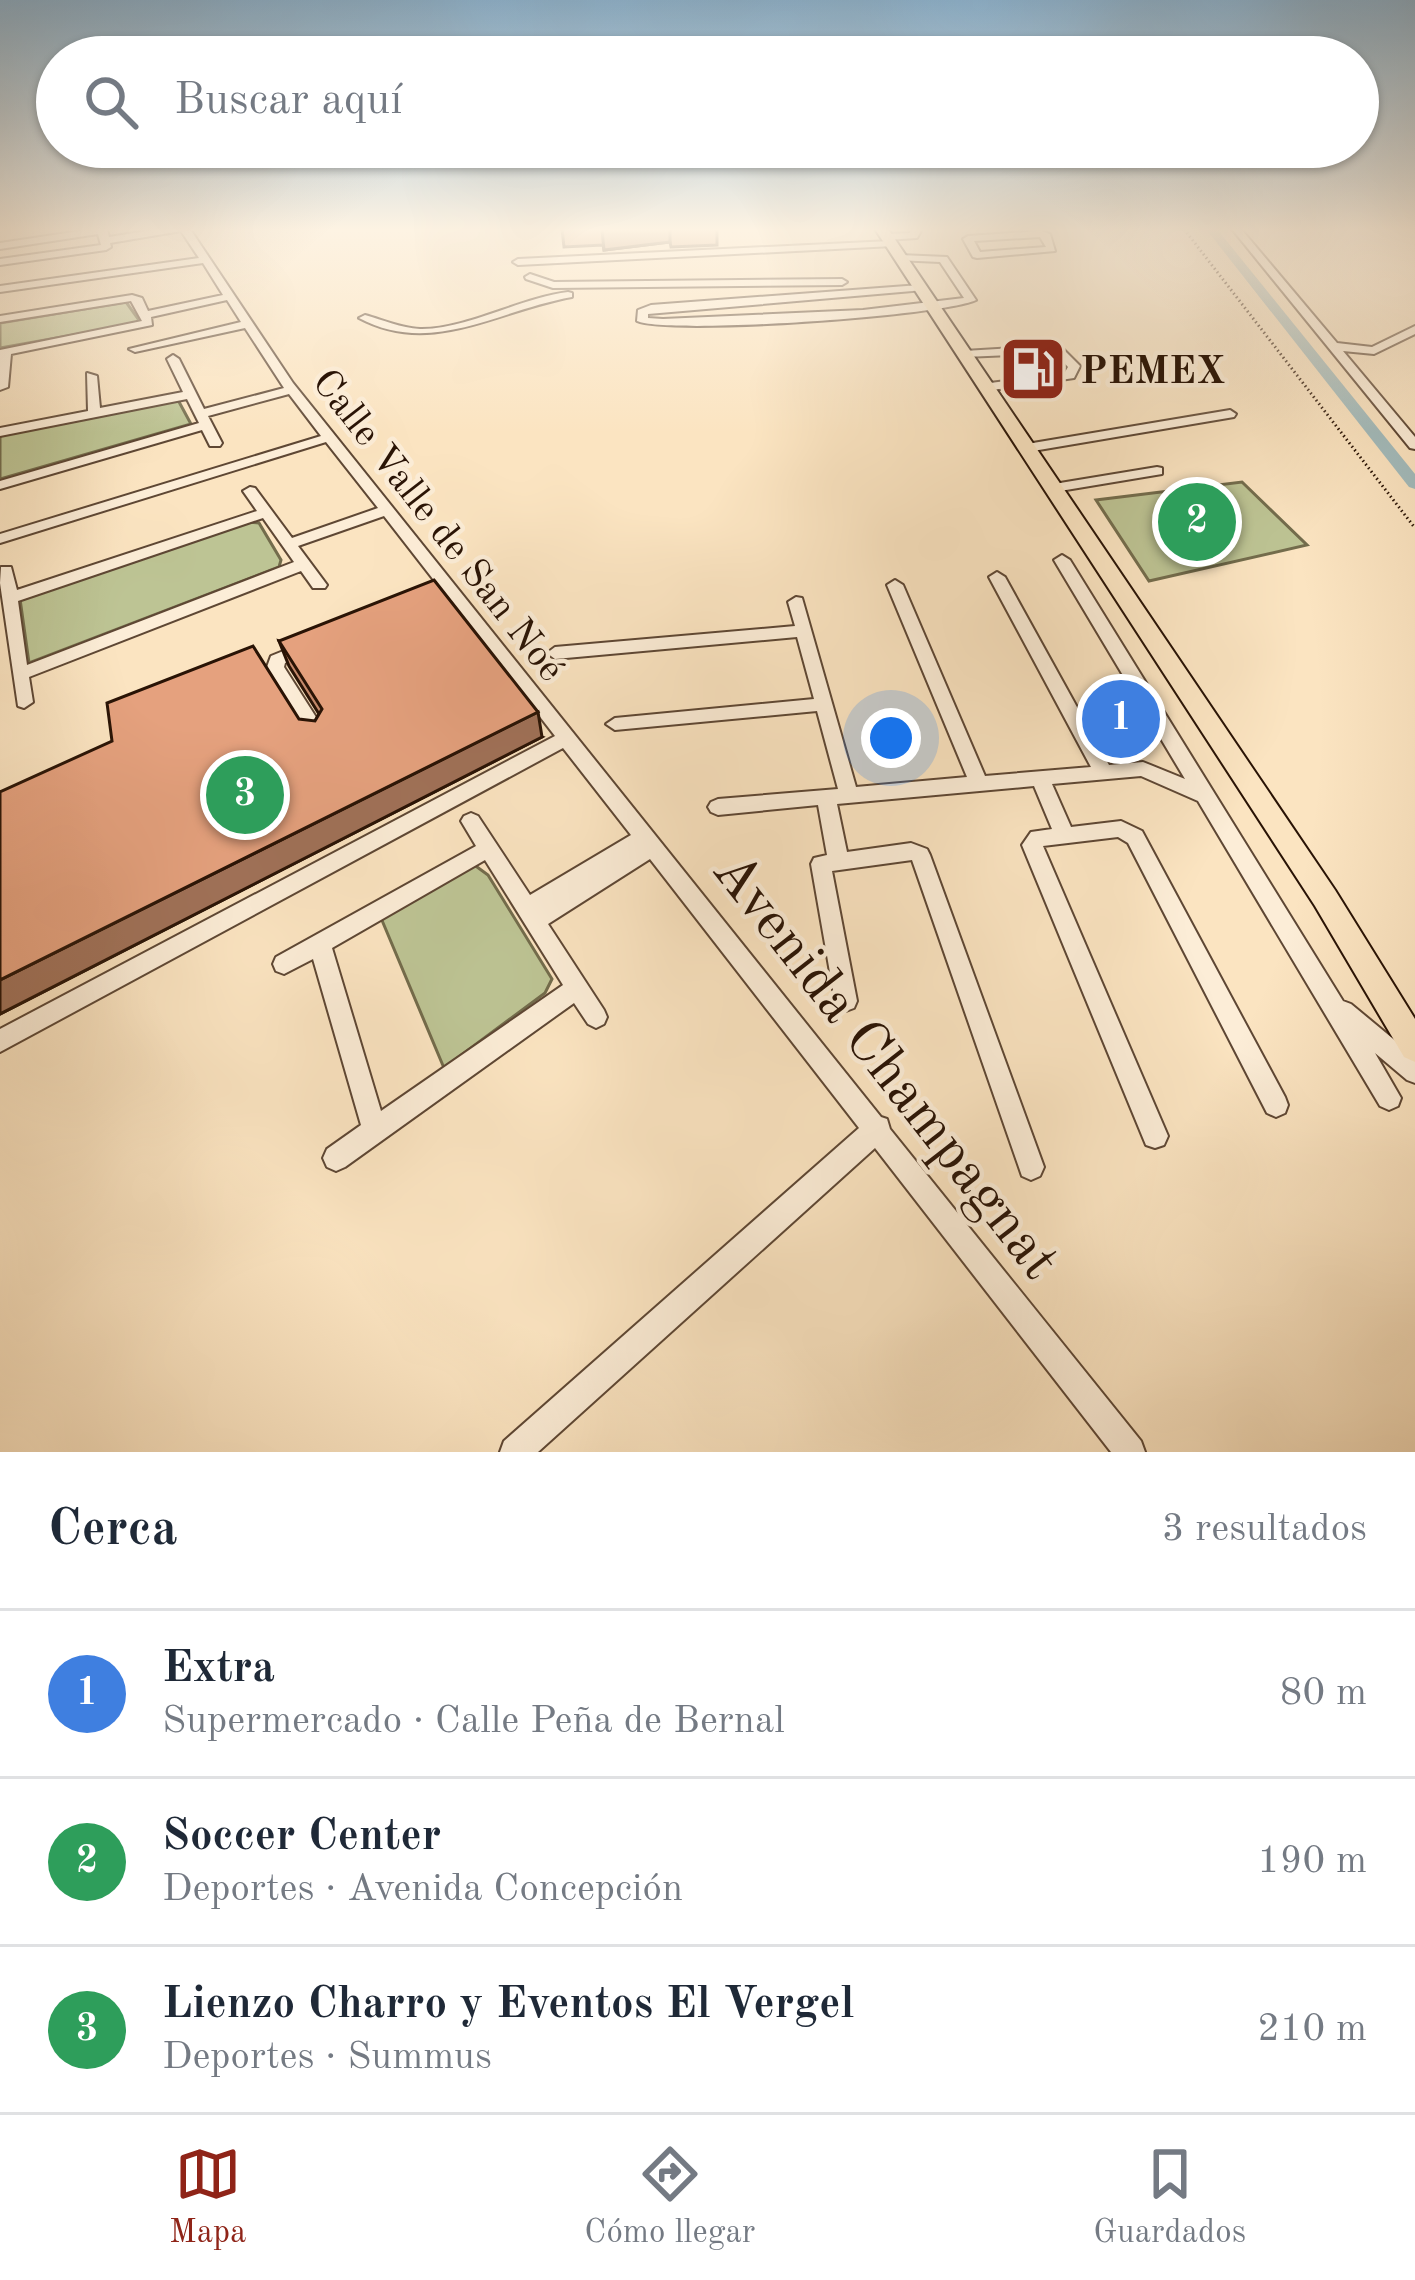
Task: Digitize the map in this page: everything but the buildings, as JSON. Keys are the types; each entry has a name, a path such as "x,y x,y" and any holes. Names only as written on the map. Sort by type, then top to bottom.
{"main road":[{"path":"926,297 1325,898 1415,1047"}],"street":[{"path":"143,312 212,297"},
{"name":"Calle Valle de San Noé","path":"227,297 288,386 568,737"},
{"path":"364,318 414,332 437,331 531,298 551,297"},
{"path":"795,297 651,308 642,314 644,322 652,324 902,310 917,297"},
{"path":"819,297 828,314"},
{"path":"894,297 902,310"},
{"path":"1291,297 1415,445"},
{"path":"0,320 128,299 138,300 148,323 2,352 0,404"},
{"path":"135,349 246,324"},
{"path":"1332,346 1374,351 1415,329"},
{"path":"88,337 94,413"},
{"path":"1013,351 1039,381"},
{"path":"964,354 1059,351 1074,366 1070,375 986,386"},
{"path":"173,359 215,442"},
{"path":"0,485 199,410 288,386"},
{"path":"0,432 94,413 199,410"},
{"path":"1027,448 1230,414"},
{"path":"0,539 330,437"},
{"path":"1054,488 1157,471"},
{"path":"250,491 319,585"},
{"path":"283,539 383,505"},
{"path":"10,598 265,512"},
{"path":"1062,560 1389,1098"},
{"path":"20,674 301,565"},
{"path":"6,570 24,702"},
{"path":"1092,608 1108,570"},
{"path":"997,577 1103,772"},
{"path":"895,585 979,783"},
{"path":"431,597 451,589"},
{"path":"796,602 849,795"},
{"path":"555,653 804,631"},
{"path":"319,736 275,663 329,638"},
{"path":"615,724 824,704"},
{"path":"1143,769 1160,756 1168,734"},
{"path":"0,1041 568,737"},
{"name":"Avenida Champagnat","path":"568,737 1130,1452"},
{"path":"718,807 1143,769 1176,779 1207,797"},
{"path":"1040,778 1065,835"},
{"path":"826,797 838,859"},
{"path":"471,821 596,1017"},
{"path":"1155,1136 1032,845 1038,838 1121,830 1135,837 1276,1105"},
{"path":"531,915 650,841"},
{"path":"284,964 488,850"},
{"path":"846,1001 820,872 826,860 911,851 925,861 1031,1167"},
{"path":"320,944 375,1131"},
{"path":"336,1158 578,988"},
{"path":"1330,1000 1415,1072"},
{"path":"515,1452 878,1128"}],"path":[{"path":"1236,297 1415,527"}],"green space":[{"path":"126,302 139,320 135,324 0,348 0,323"},
{"path":"178,400 191,424 0,479 0,435"},
{"path":"1242,482 1307,545 1149,581 1096,500"},
{"path":"249,522 259,523 281,560 279,567 29,663 20,599"},
{"path":"473,864 488,875 552,979 545,993 444,1068 381,918"}],"waterway":[{"path":"1265,297 1415,484"}],"place":[{"name":"PEMEX","path":"1033,369"},
{"name":"Soccer Center","path":"1197,522"},
{"name":"Extra","path":"1121,719"},
{"name":"Lienzo Charro y Eventos El Vergel","path":"245,795"}]}
